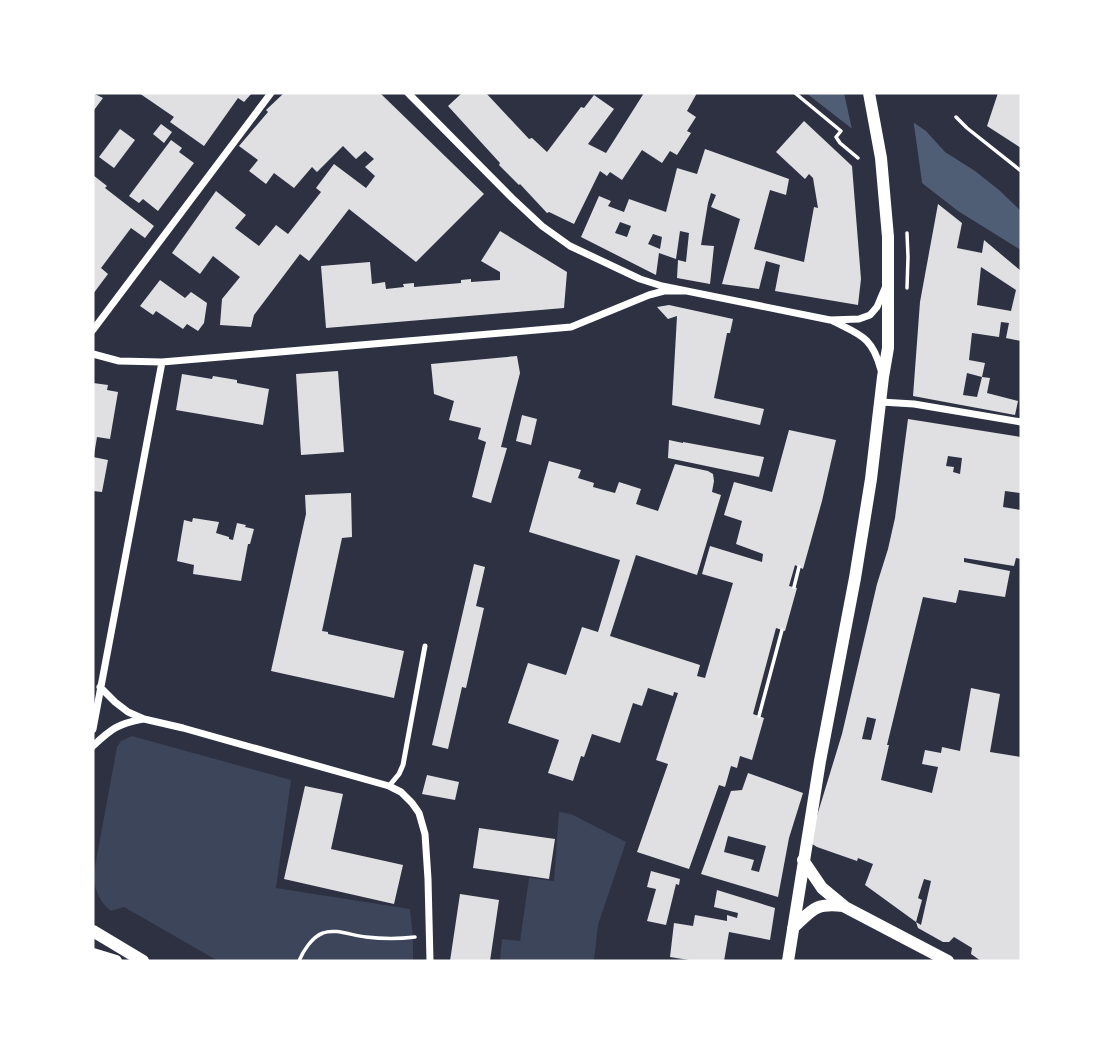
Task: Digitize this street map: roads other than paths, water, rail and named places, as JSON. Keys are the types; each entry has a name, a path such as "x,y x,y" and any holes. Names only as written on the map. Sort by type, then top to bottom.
{"street":[{"path":"93,330 271,93"},
{"path":"408,93 542,226 570,246 640,279 830,320 859,318 870,314 883,295 889,270"},
{"path":"788,961 820,761 855,578 888,348 888,237 881,158 869,93"},
{"path":"93,354 119,361 162,362 571,327 649,295 664,291 686,291"},
{"path":"830,320 867,340 877,355 883,377"},
{"path":"93,729 162,362"},
{"path":"881,402 914,404 1021,422"},
{"path":"100,687 128,712 144,719 389,786 401,792 419,813 425,834 430,961"},
{"path":"93,746 111,729 144,719"},
{"path":"803,860 822,888 845,907 948,961"},
{"path":"793,928 815,908 824,904 845,907"},
{"path":"93,931 143,961"},
{"path":"93,954 116,961"}],"lane":[{"path":"389,786 399,774 405,756 425,646"}]}
